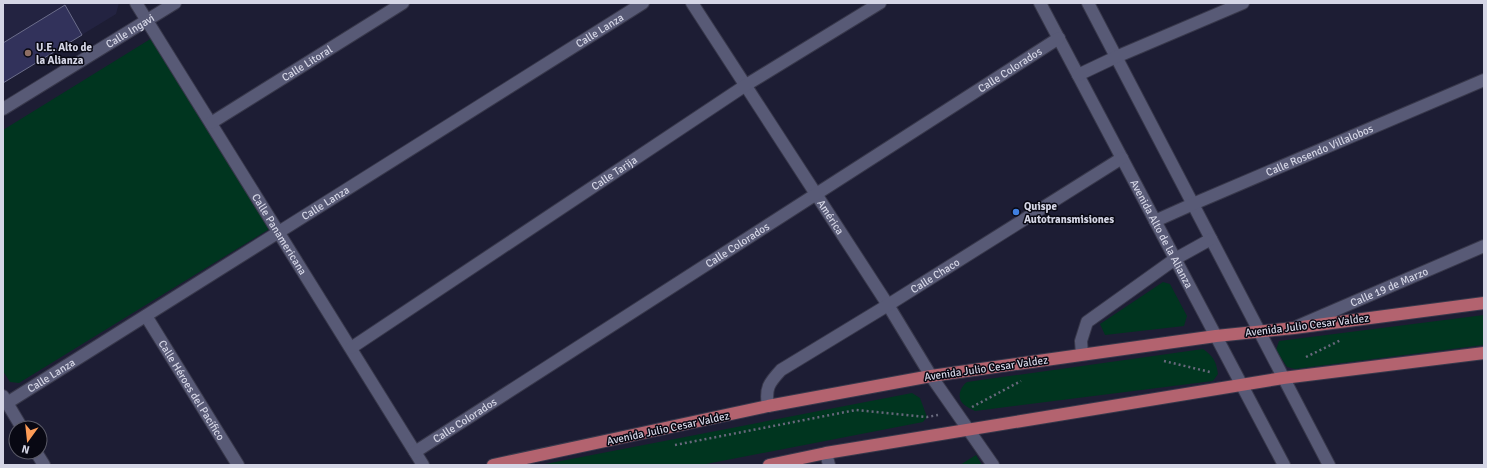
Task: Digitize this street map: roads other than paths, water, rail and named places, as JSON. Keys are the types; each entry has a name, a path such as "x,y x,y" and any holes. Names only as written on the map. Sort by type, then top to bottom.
{"main road":[{"name":"Avenida Julio Cesar Valdez","path":"493,465 768,406 931,376 1216,336 1294,328 1484,303"},
{"path":"769,465 827,459 969,430 1283,378 1484,353"}],"street":[{"name":"Calle Panamericana","path":"136,3 423,465"},
{"name":"Calle Ingavi","path":"3,109 175,3"},
{"name":"Calle Litoral","path":"211,123 403,3"},
{"name":"Calle Lanza","path":"5,399 146,316 643,3"},
{"name":"América","path":"692,3 888,305 931,376 993,465"},
{"name":"Calle Tarija","path":"351,348 746,85 880,3"},
{"name":"Avenida Alto de la Alianza","path":"1040,3 1284,465"},
{"path":"1088,3 1329,465"},
{"path":"1078,75 1116,57 1243,3"},
{"name":"Calle Colorados","path":"415,452 1059,38"},
{"name":"Calle Rosendo Villalobos","path":"1156,221 1484,80"},
{"name":"Calle Chaco","path":"768,406 767,391 771,381 781,370 888,305 1122,158"},
{"path":"1082,354 1081,341 1087,322 1176,260 1211,239"},
{"name":"Calle 19 de Marzo","path":"1294,328 1484,246"},
{"name":"Calle Héroes del Pacífico","path":"146,316 238,465"},
{"path":"5,399 17,420"}],"place":[{"name":"U.E. Alto de la Alianza","path":"28,53"},
{"name":"Quispe Autotransmisiones","path":"1016,212"}]}
